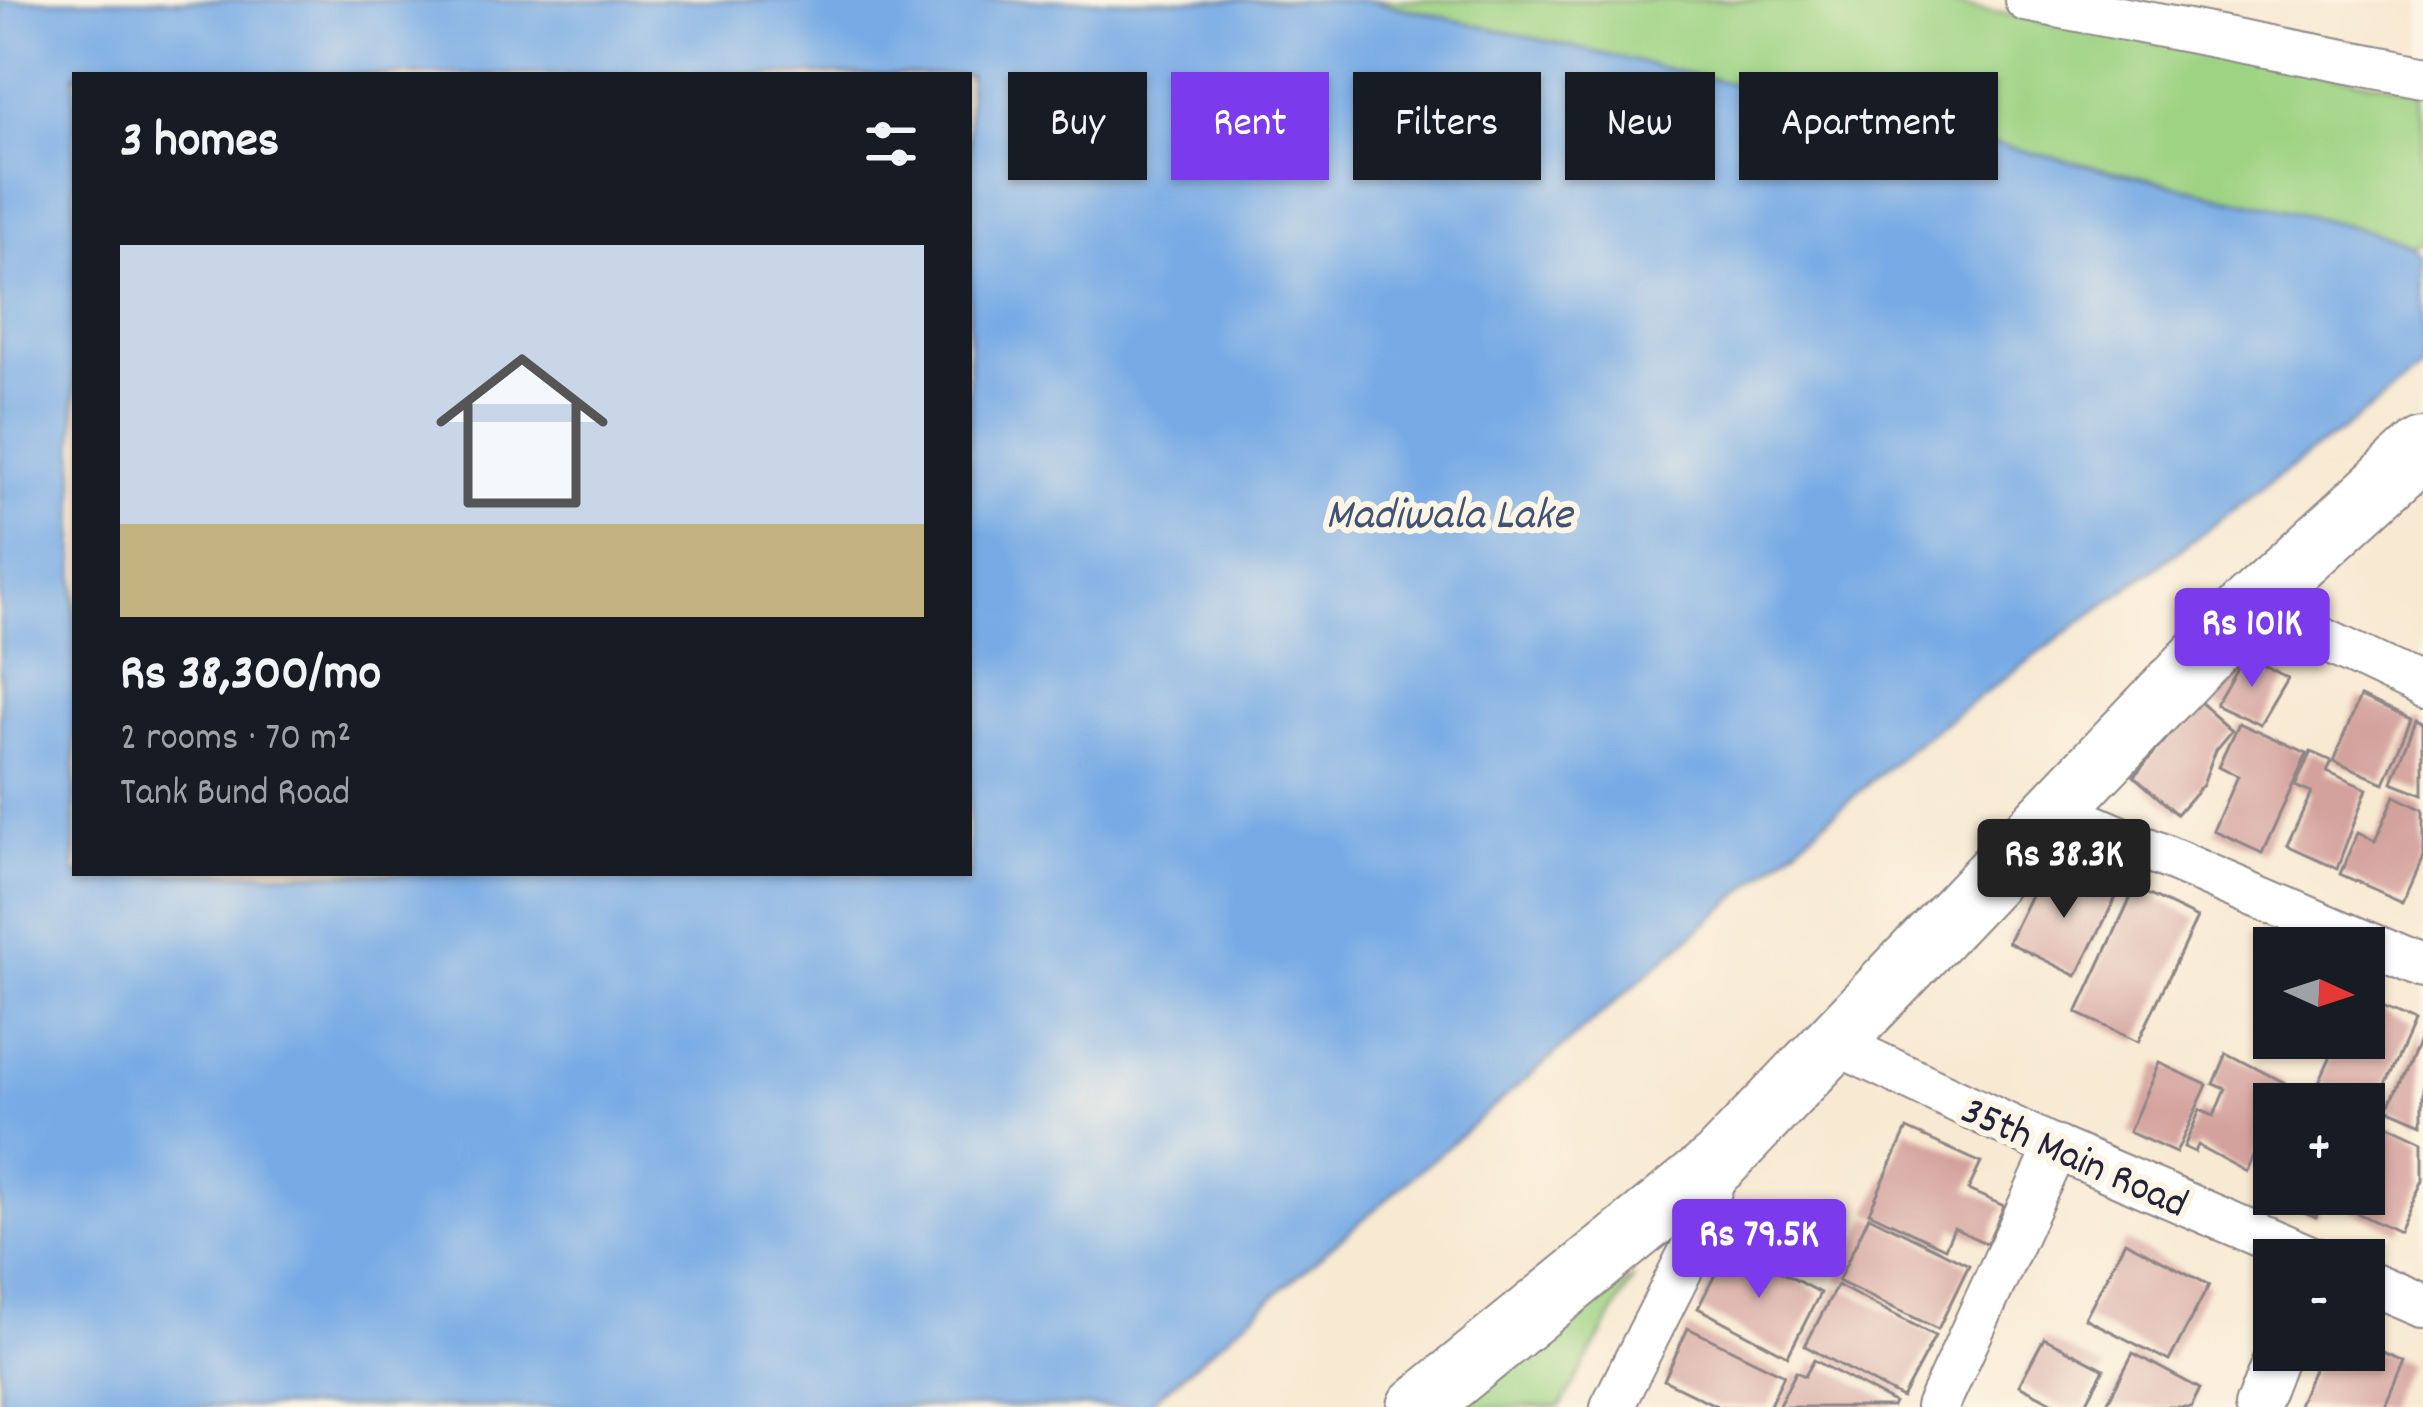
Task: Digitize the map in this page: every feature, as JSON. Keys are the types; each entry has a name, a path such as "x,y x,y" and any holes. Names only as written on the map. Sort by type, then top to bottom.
{"main road":[{"path":"1418,1407 1719,1162 1837,1045 2054,809 2252,604 2423,448"}],"street":[{"path":"2026,0 2169,13 2423,76"},
{"path":"2252,604 2423,687"},
{"path":"2054,809 2423,967"},
{"name":"35th Main Road","path":"1837,1045 2266,1239"},
{"path":"1936,1407 2056,1148"},
{"path":"1612,1407 1692,1248 1719,1162"},
{"path":"2385,1289 2423,1306"},
{"path":"2256,1407 2270,1371"}],"green space":[{"path":"1368,0 1930,0 2423,92 2423,241 2412,245 2377,232 1998,145 1998,72 1739,72 1739,85 1715,80 1715,72 1681,72"},
{"path":"1634,1277 1561,1407 1458,1407"}],"water":[{"name":"Madiwala Lake","path":"0,0 1368,0 1681,72 1565,72 1565,180 1715,180 1715,80 1739,85 1739,180 1998,180 1998,145 2377,232 2412,245 2423,257 2423,371 1910,748 1145,1407 0,1407"}],"building":[{"path":"2245,654 2288,679 2261,725 2216,704"},
{"path":"2360,697 2411,719 2384,783 2333,761"},
{"path":"2199,701 2232,730 2216,749 2203,784 2177,814 2134,776"},
{"path":"2416,720 2423,723 2423,794 2392,782"},
{"path":"2239,723 2307,754 2262,853 2214,831 2238,776 2219,766"},
{"path":"2311,752 2331,761 2326,771 2367,789 2337,869 2287,846 2311,793 2295,786"},
{"path":"2395,796 2423,810 2423,857 2403,902 2340,874 2358,833 2375,841"},
{"path":"2068,872 2118,893 2077,976 2008,942 2031,895"},
{"path":"2135,888 2197,918 2138,1042 2077,1013"},
{"path":"2385,1009 2413,1022 2385,1085 2319,1082 2329,1059 2385,1059"},
{"path":"2423,1030 2423,1123 2388,1108"},
{"path":"2226,1053 2283,1083 2253,1083 2253,1160 2248,1172 2198,1145 2195,1152 2184,1147 2200,1110 2214,1116 2225,1089 2213,1084"},
{"path":"2159,1063 2207,1085 2176,1153 2129,1132"},
{"path":"2385,1123 2423,1141 2423,1181 2399,1233 2362,1215 2385,1215"},
{"path":"1907,1129 1981,1163 1968,1190 2004,1206 1987,1244 1954,1228 1945,1248 1869,1212"},
{"path":"1869,1216 1969,1265 1938,1329 1838,1281"},
{"path":"2125,1241 2209,1285 2169,1361 2085,1318"},
{"path":"1730,1245 1820,1293 1788,1356 1698,1308"},
{"path":"1837,1285 1935,1336 1902,1398 1805,1346"},
{"path":"1688,1328 1784,1375 1769,1407 1719,1407 1664,1380"},
{"path":"2044,1338 2104,1369 2084,1407 2062,1407 2019,1385"},
{"path":"2133,1353 2200,1389 2191,1407 2105,1407"},
{"path":"2385,1354 2405,1362 2386,1407 2297,1407 2312,1371 2385,1371"},
{"path":"1814,1360 1894,1403 1892,1407 1778,1407 1796,1372 1805,1376"}]}
